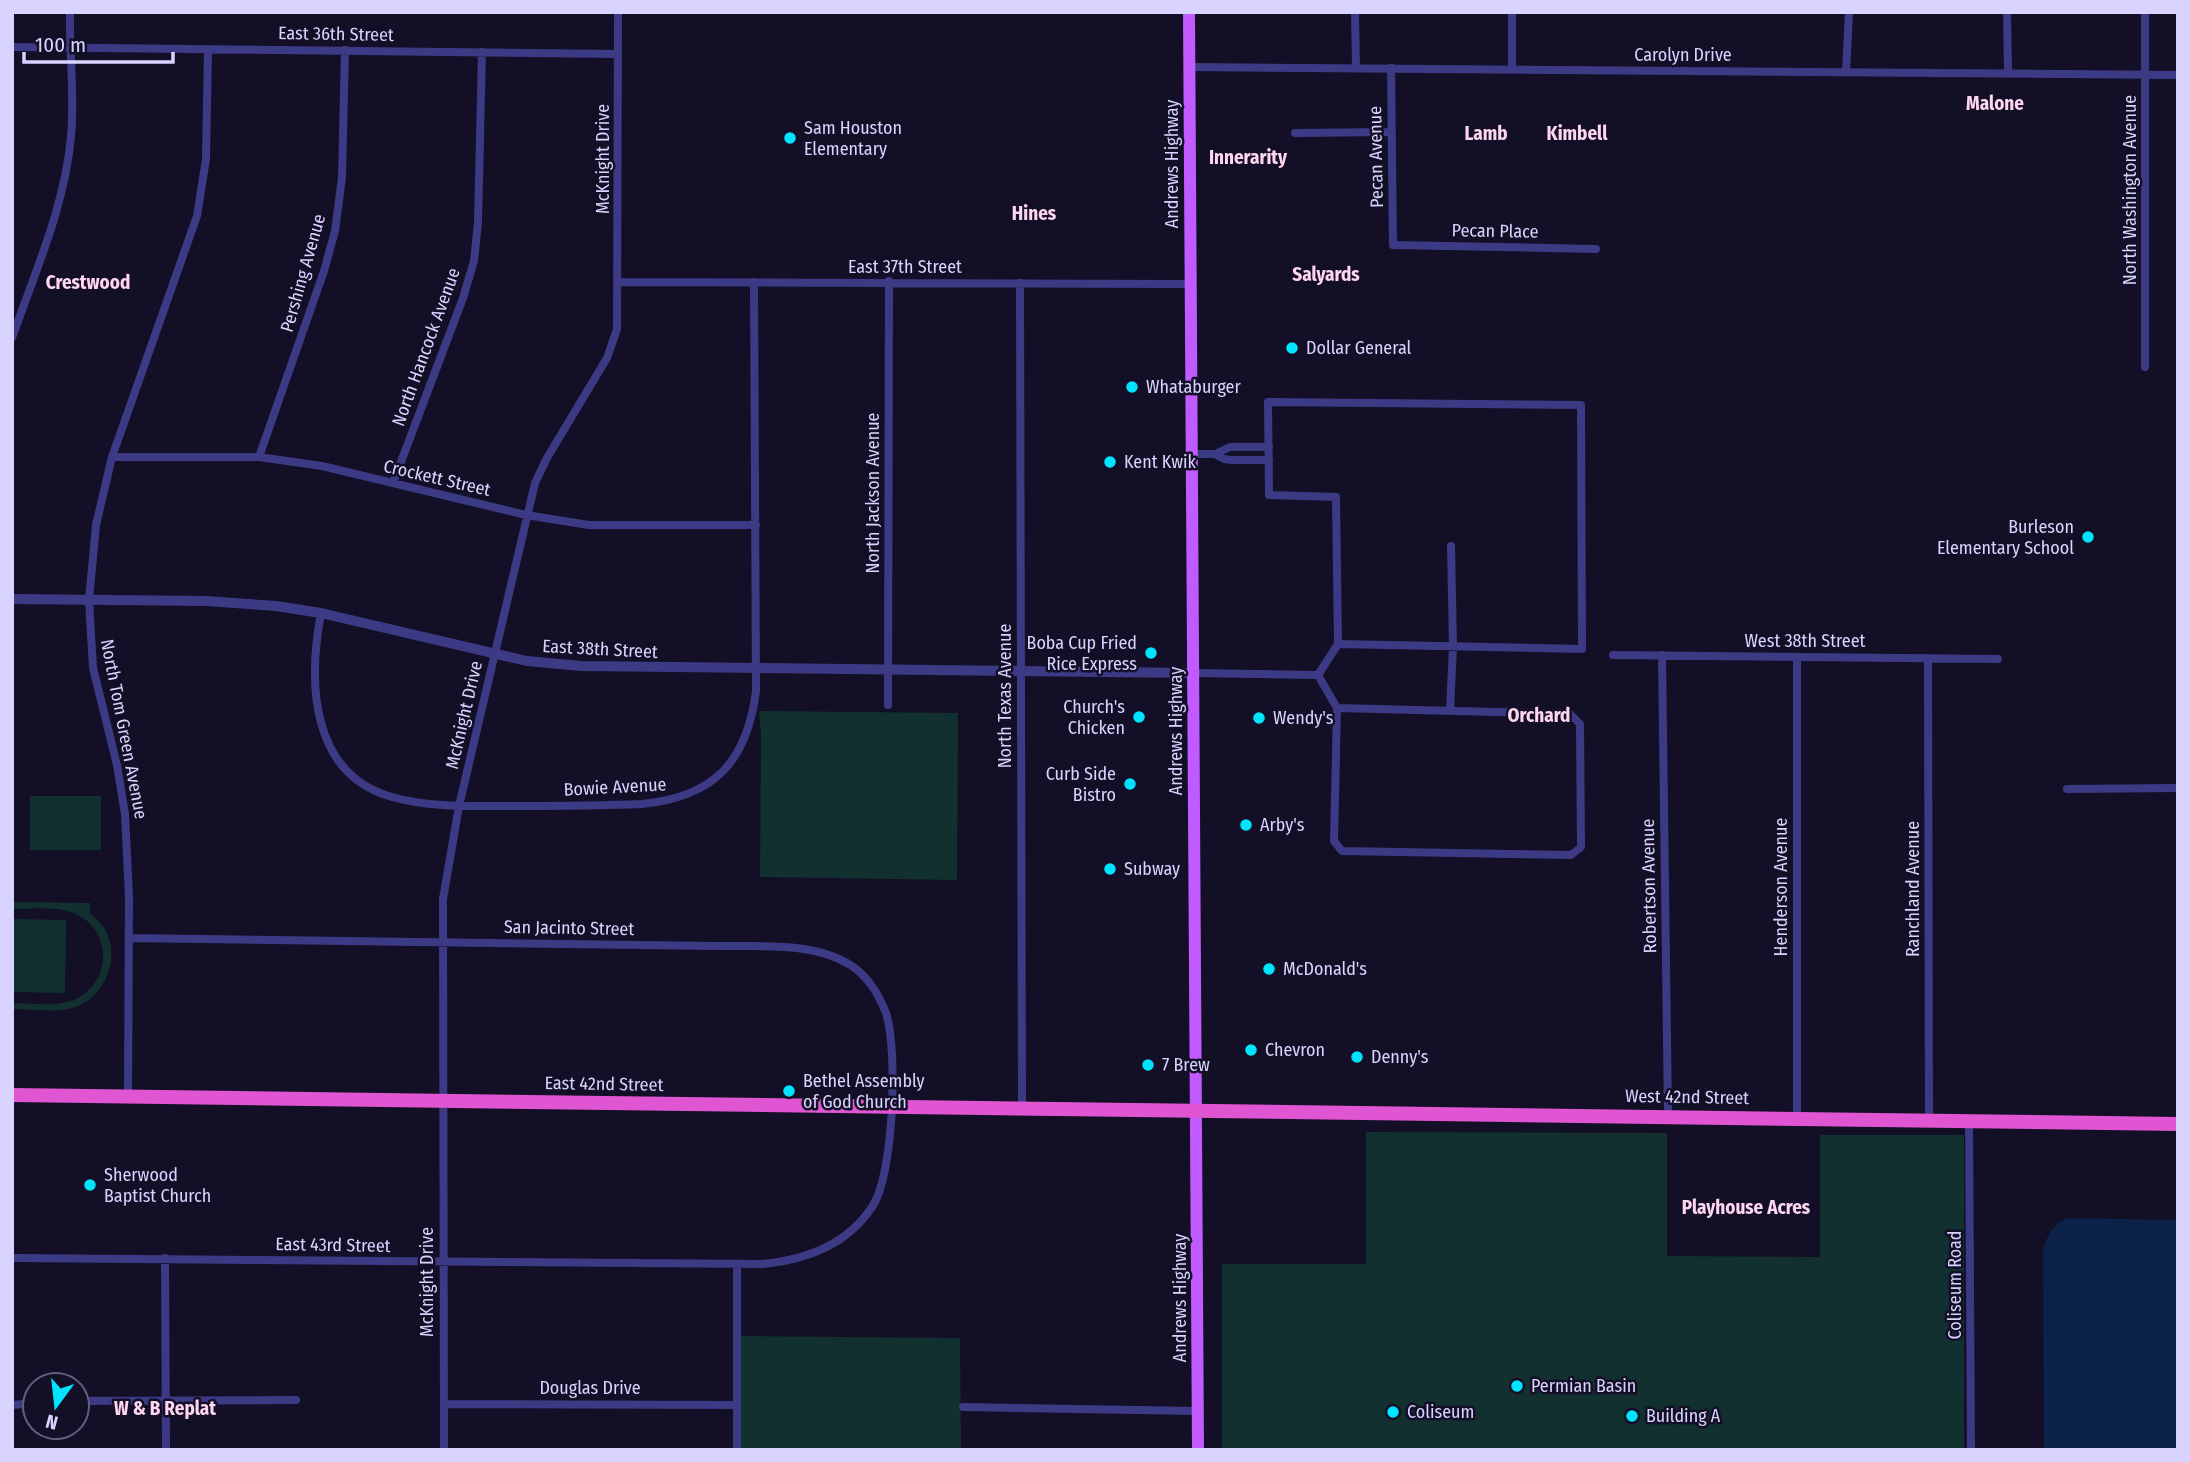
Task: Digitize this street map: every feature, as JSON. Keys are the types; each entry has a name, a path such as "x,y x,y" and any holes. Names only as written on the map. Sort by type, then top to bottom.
{"highway":[{"name":"East 42nd Street","path":"12,1095 1196,1110"},
{"name":"West 42nd Street","path":"1196,1110 2178,1124"}],"main road":[{"name":"Andrews Highway","path":"1189,12 1198,1450"}],"street":[{"path":"12,338 54,217 68,161 73,110 70,12"},
{"name":"McKnight Drive","path":"444,1450 443,899 459,806 535,484 547,458 613,344 619,314 618,12"},
{"path":"1355,12 1356,68"},
{"path":"1512,12 1512,69"},
{"path":"1846,72 1849,12"},
{"path":"2007,12 2008,73"},
{"name":"North Washington Avenue","path":"2145,12 2145,367"},
{"name":"East 36th Street","path":"12,47 618,54"},
{"name":"North Tom Green Avenue","path":"128,1097 129,938 125,814 117,765 94,671 89,600 96,525 112,457 197,216 206,159 208,49"},
{"name":"Pershing Avenue","path":"259,457 324,271 335,231 342,177 345,50"},
{"name":"North Hancock Avenue","path":"393,483 463,298 474,261 478,222 482,52"},
{"name":"Carolyn Drive","path":"1189,66 2178,75"},
{"name":"Pecan Avenue","path":"1391,68 1393,245"},
{"path":"1295,133 1391,132"},
{"name":"Pecan Place","path":"1393,245 1596,248"},
{"name":"North Jackson Avenue","path":"888,705 889,281"},
{"name":"East 37th Street","path":"619,282 1190,284"},
{"name":"Bowie Avenue","path":"321,612 316,657 318,716 327,744 336,758 360,782 389,796 410,802 459,806 642,804 689,795 719,776 736,757 744,742 754,709 757,668 754,282"},
{"name":"North Texas Avenue","path":"1020,284 1022,1108"},
{"path":"1318,675 1338,643 1336,497 1269,495 1268,402 1581,405 1582,649 1338,643"},
{"path":"1215,454 1230,447 1269,447"},
{"path":"1191,454 1215,454 1232,460 1269,460"},
{"name":"Crockett Street","path":"112,457 259,457 322,466 526,515 589,525 755,525"},
{"path":"1451,547 1451,711"},
{"name":"East 38th Street","path":"12,599 239,603 321,612 527,661 581,666 1193,673"},
{"name":"West 38th Street","path":"1612,655 1998,659"},
{"name":"Robertson Avenue","path":"1662,655 1668,1116"},
{"name":"Henderson Avenue","path":"1797,657 1797,1118"},
{"name":"Ranchland Avenue","path":"1928,658 1929,1119"},
{"path":"1193,673 1318,675"},
{"path":"1318,675 1338,708 1335,841 1342,851 1571,855 1581,847 1580,724 1570,714 1338,708"},
{"path":"2067,789 2178,788"},
{"name":"San Jacinto Street","path":"129,938 790,948 824,953 853,968 864,977 881,1000 890,1030 891,1106 887,1170 880,1194 864,1217 835,1242 805,1257 772,1263 737,1265"},
{"name":"Coliseum Road","path":"1969,1120 1971,1450"},
{"name":"East 43rd Street","path":"12,1258 737,1265"},
{"path":"165,1258 166,1450"},
{"path":"737,1265 737,1450"},
{"path":"91,1401 296,1400"},
{"name":"Douglas Drive","path":"443,1404 737,1405"},
{"path":"963,1407 1198,1411"}],"green space":[{"path":"759,711 958,713 957,880 760,877"},
{"path":"30,796 101,796 101,850 30,850"},
{"path":"12,902 90,903 90,913 106,931 111,950 109,971 91,998 65,1009 12,1009 12,1003 57,1004 71,1001 85,993 101,970 103,956 95,930 85,919 57,909 12,909"},
{"path":"12,919 66,920 65,993 12,992"},
{"path":"1366,1132 1667,1133 1667,1256 1820,1257 1820,1135 1964,1135 1964,1450 1222,1450 1222,1264 1366,1264"},
{"path":"737,1336 960,1338 961,1450 737,1450"}],"water":[{"path":"2067,1218 2178,1220 2178,1450 2044,1449 2043,1250 2051,1231"}],"place":[{"name":"Sam Houston Elementary","path":"790,138"},
{"name":"Dollar General","path":"1292,348"},
{"name":"Whataburger","path":"1132,387"},
{"name":"Kent Kwik","path":"1110,462"},
{"name":"Burleson Elementary School","path":"2088,537"},
{"name":"Boba Cup Fried Rice Express","path":"1151,653"},
{"name":"Church's Chicken","path":"1139,717"},
{"name":"Wendy's","path":"1259,718"},
{"name":"Curb Side Bistro","path":"1130,784"},
{"name":"Arby's","path":"1246,825"},
{"name":"Subway","path":"1110,869"},
{"name":"McDonald's","path":"1269,969"},
{"name":"Chevron","path":"1251,1050"},
{"name":"Denny's","path":"1357,1057"},
{"name":"7 Brew","path":"1148,1065"},
{"name":"Bethel Assembly of God Church","path":"789,1091"},
{"name":"Sherwood Baptist Church","path":"90,1185"},
{"name":"Permian Basin","path":"1517,1386"},
{"name":"Coliseum","path":"1393,1412"},
{"name":"Building A","path":"1632,1416"}],"district":[{"name":"Malone","path":"1995,103"},
{"name":"Lamb","path":"1486,133"},
{"name":"Kimbell","path":"1577,133"},
{"name":"Innerarity","path":"1248,157"},
{"name":"Hines","path":"1034,213"},
{"name":"Salyards","path":"1326,274"},
{"name":"Crestwood","path":"88,282"},
{"name":"Orchard","path":"1539,715"},
{"name":"Playhouse Acres","path":"1746,1207"},
{"name":"W & B Replat","path":"165,1408"}]}
